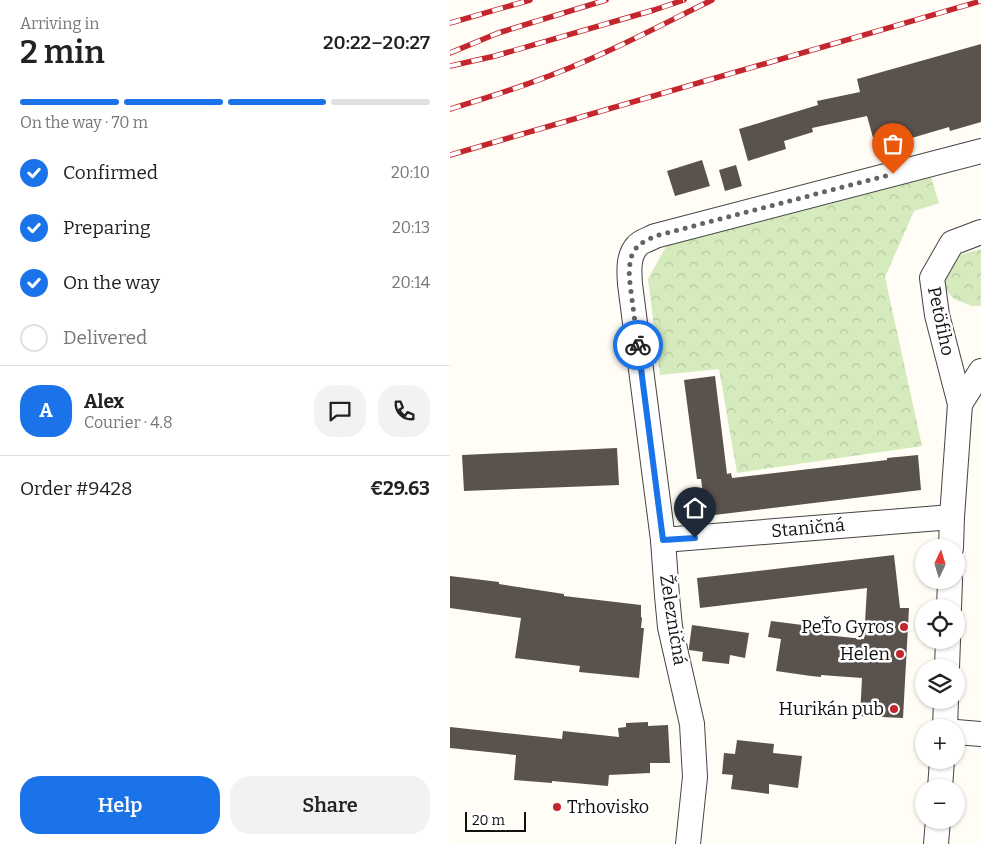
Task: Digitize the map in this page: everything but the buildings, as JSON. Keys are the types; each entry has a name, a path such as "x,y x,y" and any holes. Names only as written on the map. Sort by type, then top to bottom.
{"street":[{"name":"Železničná","path":"688,844 695,777 692,724 670,627 663,540 629,270 631,257 638,245 655,236 981,151"},
{"name":"Petöfiho","path":"951,539 960,404 937,315 932,278 952,243 981,232"},
{"name":"Petöfiho","path":"960,404 981,371"},
{"name":"Staničná","path":"663,540 952,516"},
{"path":"965,733 981,734"},
{"path":"936,844 937,829"}],"green space":[{"path":"930,174 939,203 914,211 885,277 922,446 737,473 719,369 660,375 648,279 669,241"},
{"path":"981,249 981,306 972,306 954,299 945,289 946,270 956,256"}],"railway":[{"path":"450,23 530,0"},
{"path":"450,53 498,33 606,0"},
{"path":"450,66 495,56 684,0"},
{"path":"450,109 520,87 571,67 619,46 712,0"},
{"path":"450,155 981,1"}],"way so far":[{"path":"638,345 629,270 631,257 638,245 655,236 893,174"}],"place":[{"name":"PeŤo Gyros","path":"904,627"},
{"name":"Helen","path":"900,654"},
{"name":"Hurikán pub","path":"894,709"},
{"name":"Trhovisko","path":"557,807"}],"route":[{"path":"638,345 663,540 695,538"}]}
